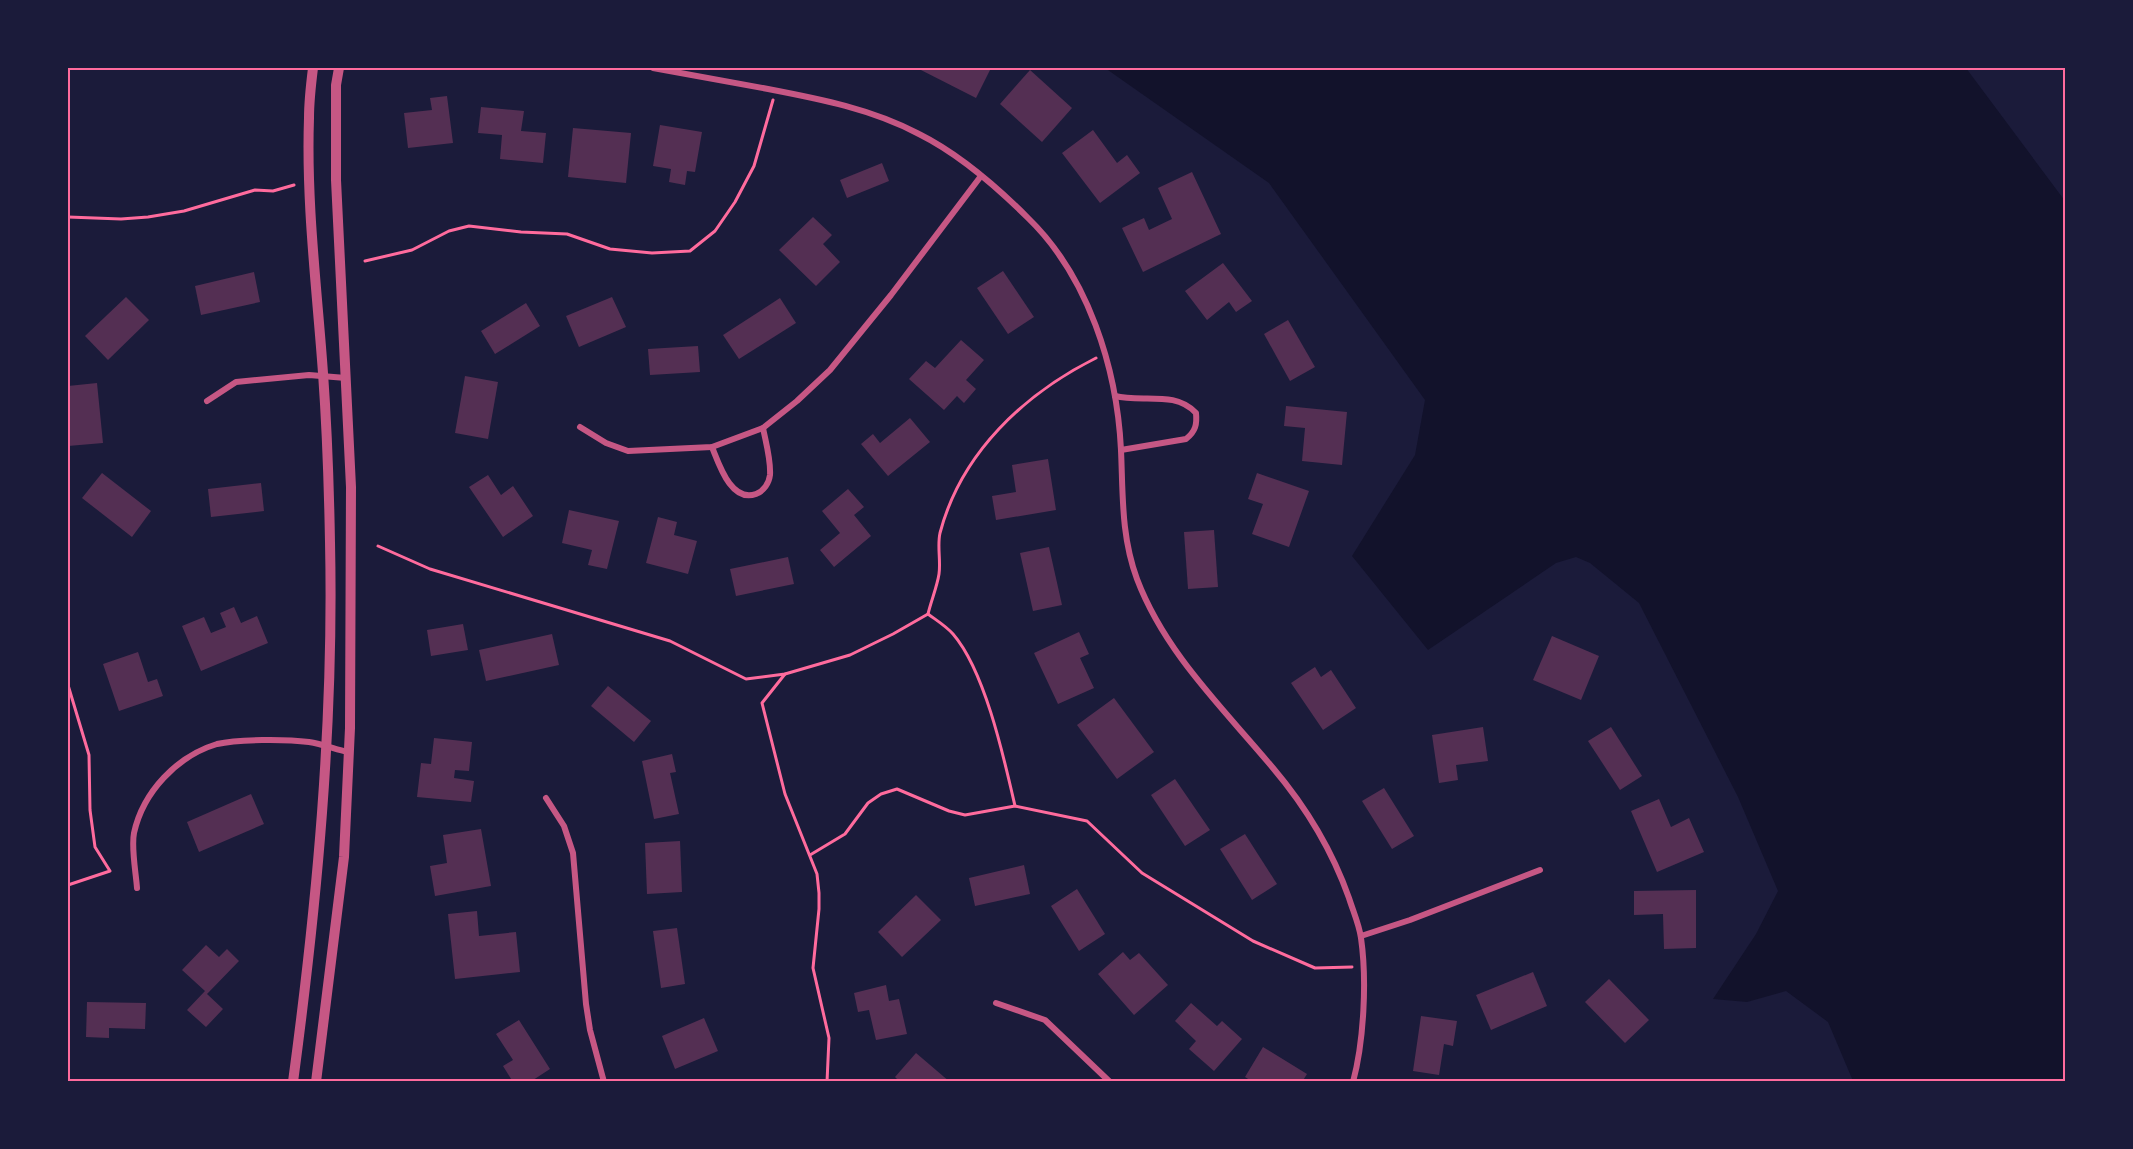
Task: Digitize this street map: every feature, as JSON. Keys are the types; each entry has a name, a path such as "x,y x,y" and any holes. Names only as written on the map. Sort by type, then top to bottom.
{"street":[{"path":"293,1082 315,906 326,748 330,543 324,376 309,190 309,118 313,68"},
{"path":"316,1082 345,857 350,717 351,487 336,180 336,85 339,68"},
{"path":"652,68 844,104 919,133 981,176 1032,221 1055,251 1074,280 1092,316 1106,353 1115,396 1121,450 1123,519 1136,576 1158,627 1179,657 1275,770 1315,825 1327,845 1344,885 1361,936 1363,966 1362,1038 1353,1082"},
{"path":"580,427 606,443 628,451 712,447 763,428 830,370 891,295 981,176"},
{"path":"207,402 236,382 309,375 346,378"},
{"path":"1115,396 1128,399 1173,399 1184,402 1196,413 1197,424 1192,434 1186,439 1121,450"},
{"path":"712,447 721,471 730,484 745,495 755,494 767,485 770,475 763,428"},
{"path":"137,888 133,835 147,798 166,775 199,751 218,744 243,741 310,742 348,752"},
{"path":"546,798 564,826 573,853 586,1004 590,1030 604,1082"},
{"path":"1361,936 1410,920 1540,870"},
{"path":"996,1003 1045,1020 1110,1082"}],"path":[{"path":"365,261 412,250 450,231 469,226 567,234 610,249 652,253 690,251 715,231 735,202 754,166 775,90"},
{"path":"68,217 121,219 148,217 184,211 255,190 273,191 294,185"},
{"path":"378,546 430,569 670,641 746,679 785,674 850,655 928,614 939,574 939,535 953,496 983,446 1016,411 1050,384 1106,353"},
{"path":"928,614 953,633 969,659 989,708 1008,775 1014,806"},
{"path":"785,674 762,704 785,794 817,874 819,893 813,968 829,1038 827,1082"},
{"path":"68,685 88,755 90,810 95,846 110,871 68,885"},
{"path":"810,855 845,834 868,803 881,794 897,789 949,812 965,815 1014,806 1087,821 1142,873 1253,941 1315,968 1363,966"}],"shaded area":[{"path":"1105,68 1966,68 2065,201 2065,1081 1853,1081 1828,1022 1786,991 1747,1002 1713,999 1756,934 1778,891 1738,797 1639,603 1590,563 1576,557 1556,563 1428,650 1352,556 1415,455 1425,400 1269,183"}],"building":[{"path":"917,68 991,68 976,98"},
{"path":"1030,70 1072,108 1042,142 1000,104"},
{"path":"447,96 453,143 408,148 404,113 432,110 430,98"},
{"path":"481,107 524,111 521,131 546,133 543,163 500,159 502,135 478,133"},
{"path":"660,125 702,132 695,172 687,171 685,185 669,182 671,169 653,166"},
{"path":"573,128 631,133 626,183 568,177"},
{"path":"1093,130 1117,163 1127,155 1140,173 1100,203 1062,153"},
{"path":"882,163 889,181 847,198 840,180"},
{"path":"1192,172 1221,234 1143,272 1122,228 1144,218 1149,230 1172,219 1158,188"},
{"path":"813,217 832,235 823,244 840,262 816,286 779,250"},
{"path":"1223,263 1252,301 1236,312 1229,302 1207,320 1185,291"},
{"path":"1003,271 1034,317 1008,334 977,288"},
{"path":"254,272 260,302 201,315 195,286"},
{"path":"126,297 149,320 108,360 85,336"},
{"path":"612,297 626,327 579,347 566,316"},
{"path":"780,298 796,323 739,359 723,335"},
{"path":"526,303 540,326 495,354 481,331"},
{"path":"1288,320 1315,367 1290,381 1264,334"},
{"path":"961,340 984,360 966,380 976,389 964,403 957,396 944,410 909,379 926,361 935,368"},
{"path":"698,346 700,372 650,375 648,349"},
{"path":"465,376 498,382 488,439 455,433"},
{"path":"97,383 103,443 68,446 68,386"},
{"path":"1286,406 1347,412 1342,465 1302,461 1305,428 1284,426"},
{"path":"910,418 930,442 888,476 861,444 873,434 880,443"},
{"path":"1048,459 1056,510 996,520 992,496 1016,492 1012,465"},
{"path":"102,473 151,511 132,537 82,498"},
{"path":"1257,473 1309,491 1289,547 1252,534 1263,504 1248,499"},
{"path":"488,475 501,495 513,486 533,516 503,537 469,487"},
{"path":"261,483 264,511 211,517 208,489"},
{"path":"848,489 864,507 854,515 871,536 834,567 820,550 840,533 822,511"},
{"path":"569,510 619,521 607,569 588,565 592,550 562,543"},
{"path":"658,517 677,522 674,535 697,541 688,574 646,563"},
{"path":"1214,530 1218,587 1188,589 1184,532"},
{"path":"1049,547 1062,605 1033,611 1020,553"},
{"path":"788,557 794,584 736,596 730,569"},
{"path":"234,607 241,623 257,616 268,643 201,671 182,626 204,617 211,633 226,627 220,613"},
{"path":"463,624 468,650 431,656 427,630"},
{"path":"1079,632 1089,654 1080,658 1094,688 1058,704 1034,653"},
{"path":"552,634 559,665 486,681 479,650"},
{"path":"1552,636 1599,656 1581,700 1533,680"},
{"path":"138,652 148,682 157,679 163,696 119,711 103,664"},
{"path":"1315,667 1321,677 1331,670 1356,708 1323,730 1291,683"},
{"path":"608,686 651,721 634,742 591,706"},
{"path":"1114,698 1154,752 1117,779 1077,725"},
{"path":"1483,727 1488,761 1456,765 1458,780 1439,783 1432,735"},
{"path":"1611,727 1642,776 1620,790 1588,741"},
{"path":"434,738 472,742 469,771 455,770 454,778 474,781 471,802 417,797 421,763 431,764"},
{"path":"672,754 676,772 670,773 679,814 654,819 642,761"},
{"path":"1175,779 1210,830 1185,846 1151,795"},
{"path":"1384,788 1414,836 1392,849 1362,801"},
{"path":"251,794 264,824 199,852 187,822"},
{"path":"1659,799 1671,827 1689,818 1704,852 1657,872 1631,811"},
{"path":"481,829 491,886 435,896 430,866 447,863 443,835"},
{"path":"1245,834 1277,884 1252,900 1220,849"},
{"path":"680,841 682,892 647,894 645,843"},
{"path":"1024,865 1030,894 975,906 969,878"},
{"path":"1077,889 1105,934 1079,951 1051,906"},
{"path":"1696,890 1696,948 1664,949 1663,914 1634,915 1634,891"},
{"path":"916,895 941,920 902,957 878,932"},
{"path":"477,911 479,936 516,932 520,972 455,979 448,914"},
{"path":"677,928 685,984 661,988 653,931"},
{"path":"206,945 219,957 227,949 239,961 207,994 223,1009 206,1027 187,1010 205,991 182,970"},
{"path":"1123,952 1130,960 1139,953 1168,985 1134,1015 1098,974"},
{"path":"1533,972 1547,1006 1491,1030 1476,995"},
{"path":"1609,979 1649,1020 1625,1043 1585,1002"},
{"path":"886,985 889,1001 899,999 907,1034 876,1040 869,1010 858,1012 854,993"},
{"path":"87,1002 146,1003 145,1029 109,1028 109,1038 86,1037"},
{"path":"1191,1003 1217,1026 1222,1021 1242,1039 1214,1071 1189,1049 1196,1041 1175,1021"},
{"path":"1421,1016 1457,1021 1453,1046 1444,1044 1439,1075 1413,1071"},
{"path":"704,1018 718,1051 675,1069 662,1036"},
{"path":"519,1020 550,1069 530,1082 513,1082 503,1066 513,1060 496,1034"},
{"path":"1263,1047 1307,1074 1302,1082 1253,1082 1245,1077"},
{"path":"916,1053 950,1082 900,1082 895,1077"}]}
